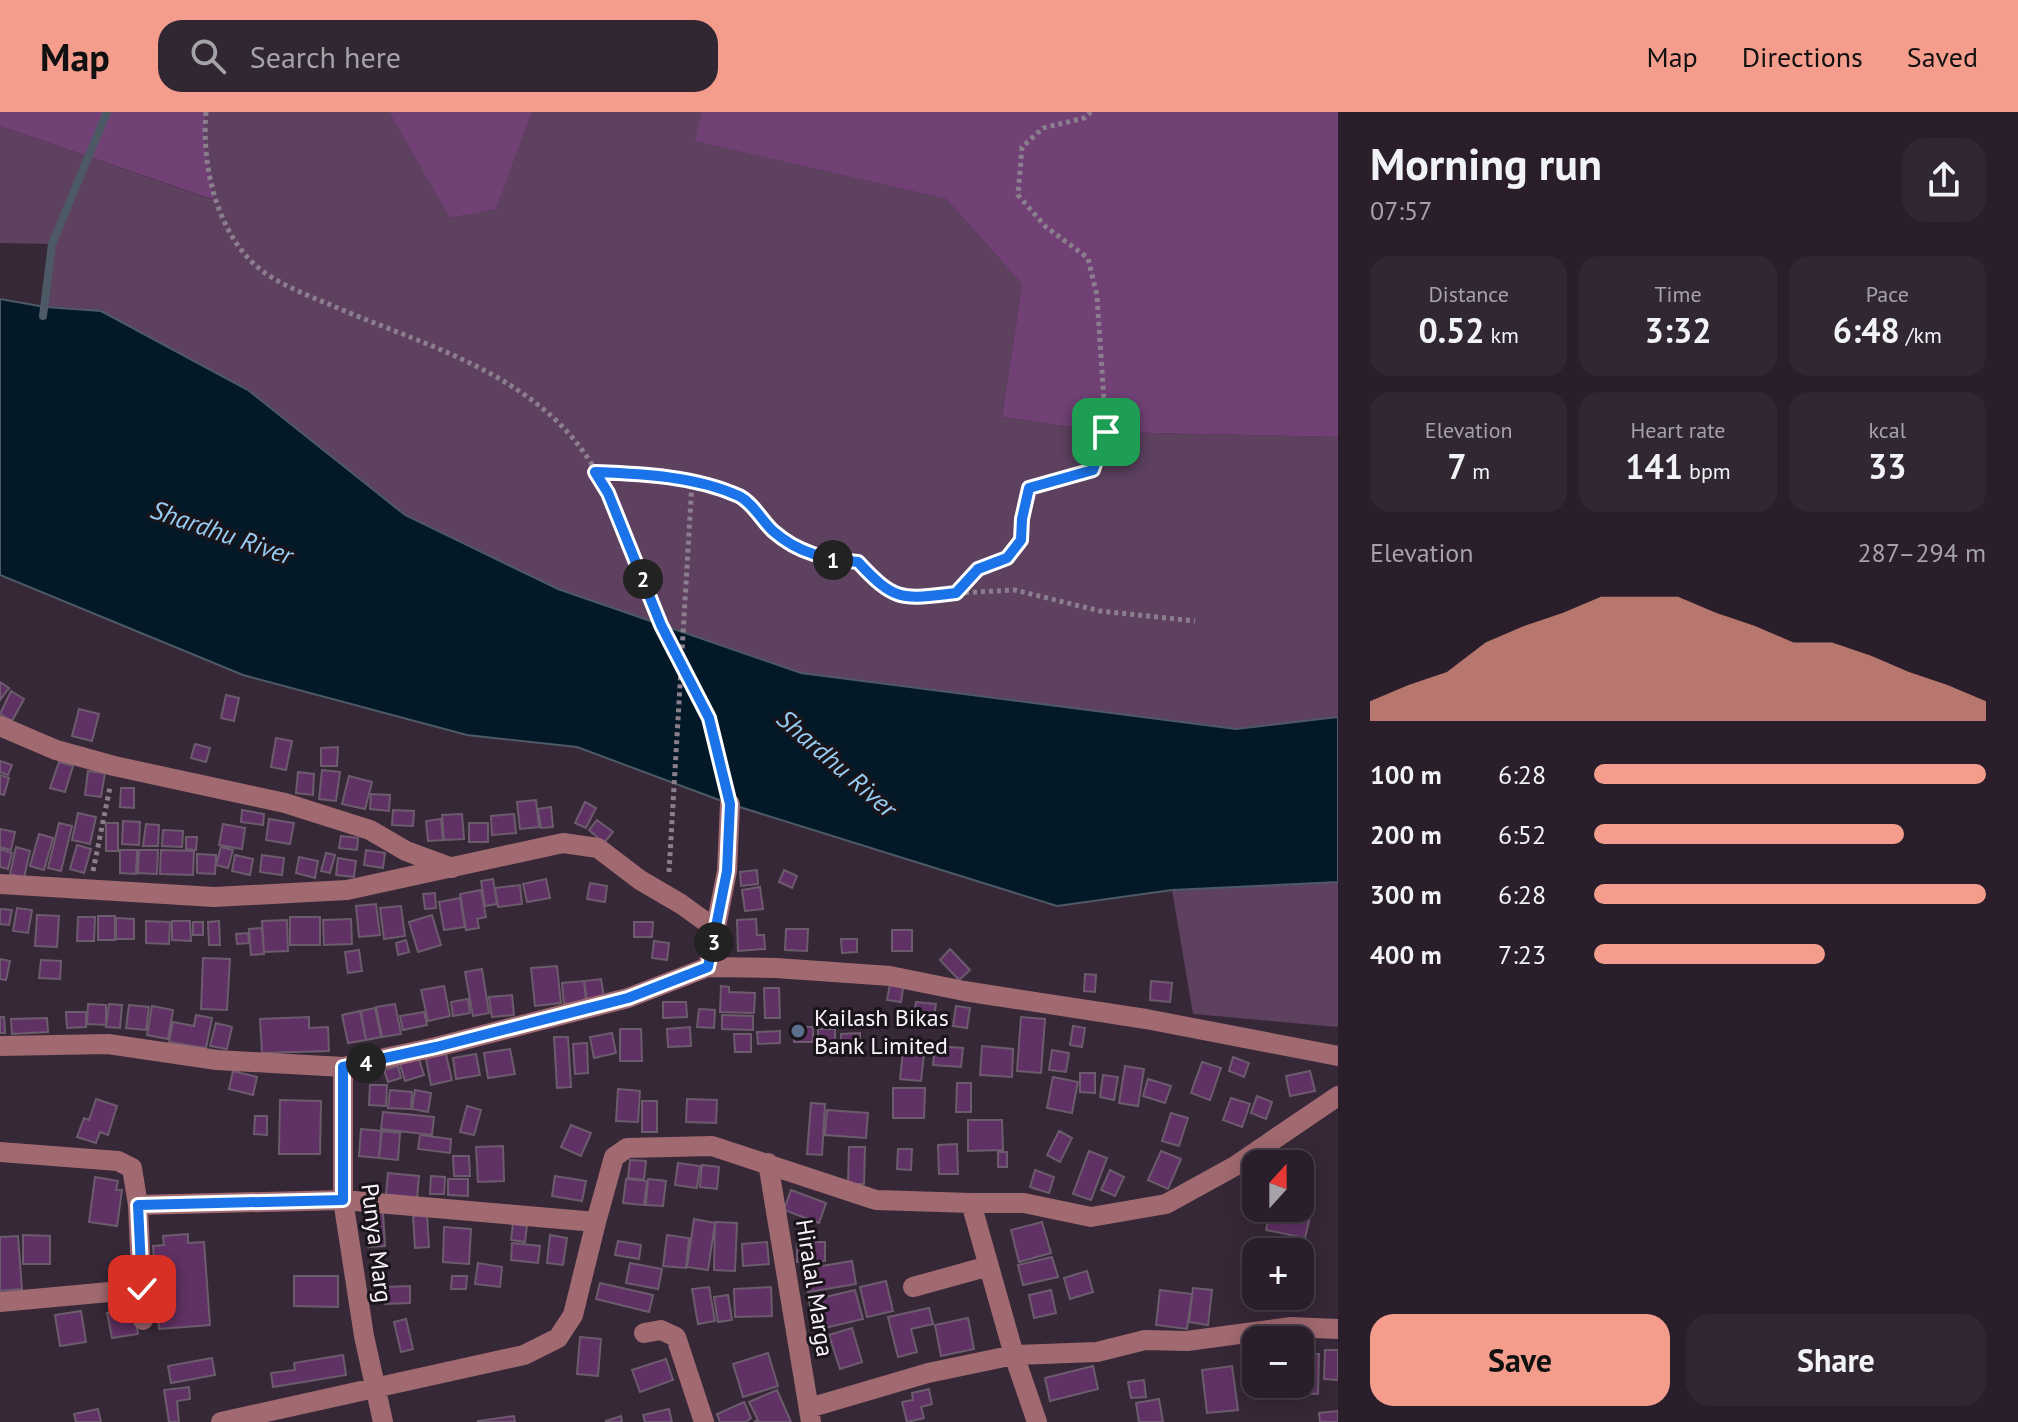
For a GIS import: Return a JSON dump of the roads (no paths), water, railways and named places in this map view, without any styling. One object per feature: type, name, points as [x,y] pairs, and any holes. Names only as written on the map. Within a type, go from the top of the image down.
[{"type":"street","points":[[0,726],[56,750],[114,766],[285,803],[370,830],[406,851],[453,868]]},
{"type":"street","points":[[708,967],[727,871],[730,804]]},
{"type":"street","points":[[0,884],[214,897],[347,890],[563,843],[598,848],[640,880],[717,930]]},
{"type":"street","points":[[0,1046],[108,1044],[217,1060],[343,1067],[436,1047],[628,998],[708,967],[890,976],[964,991],[1146,1019],[1338,1056]]},
{"type":"street","name":"Punya Marg","points":[[343,1067],[343,1200],[364,1336],[383,1422]]},
{"type":"street","points":[[221,1422],[524,1355],[558,1338],[573,1315],[614,1157],[627,1148],[712,1146],[876,1200],[1024,1203],[1091,1217],[1166,1204],[1235,1166],[1338,1096]]},
{"type":"street","points":[[0,1152],[118,1161],[132,1168],[138,1205],[143,1320]]},
{"type":"street","name":"Hiralal Marga","points":[[768,1163],[810,1415]]},
{"type":"street","points":[[138,1205],[343,1200],[596,1222]]},
{"type":"street","points":[[971,1203],[1014,1355],[1037,1422]]},
{"type":"street","points":[[913,1287],[989,1266]]},
{"type":"street","points":[[0,1302],[142,1289]]},
{"type":"street","points":[[810,1415],[928,1373],[1014,1355],[1097,1352],[1145,1340],[1187,1341],[1291,1327],[1338,1329]]},
{"type":"street","points":[[644,1333],[661,1330],[676,1337],[704,1422]]},
{"type":"water","name":"Shardhu River","points":[[0,299],[45,307],[101,311],[248,390],[405,515],[558,589],[801,673],[1236,729],[1338,717],[1338,882],[1172,890],[1057,906],[730,804],[577,747],[467,735],[243,675],[0,575]]},
{"type":"waterway","points":[[43,316],[52,244],[107,112]]},
{"type":"place","name":"Kailash Bikas Bank Limited","points":[[798,1031]]}]
